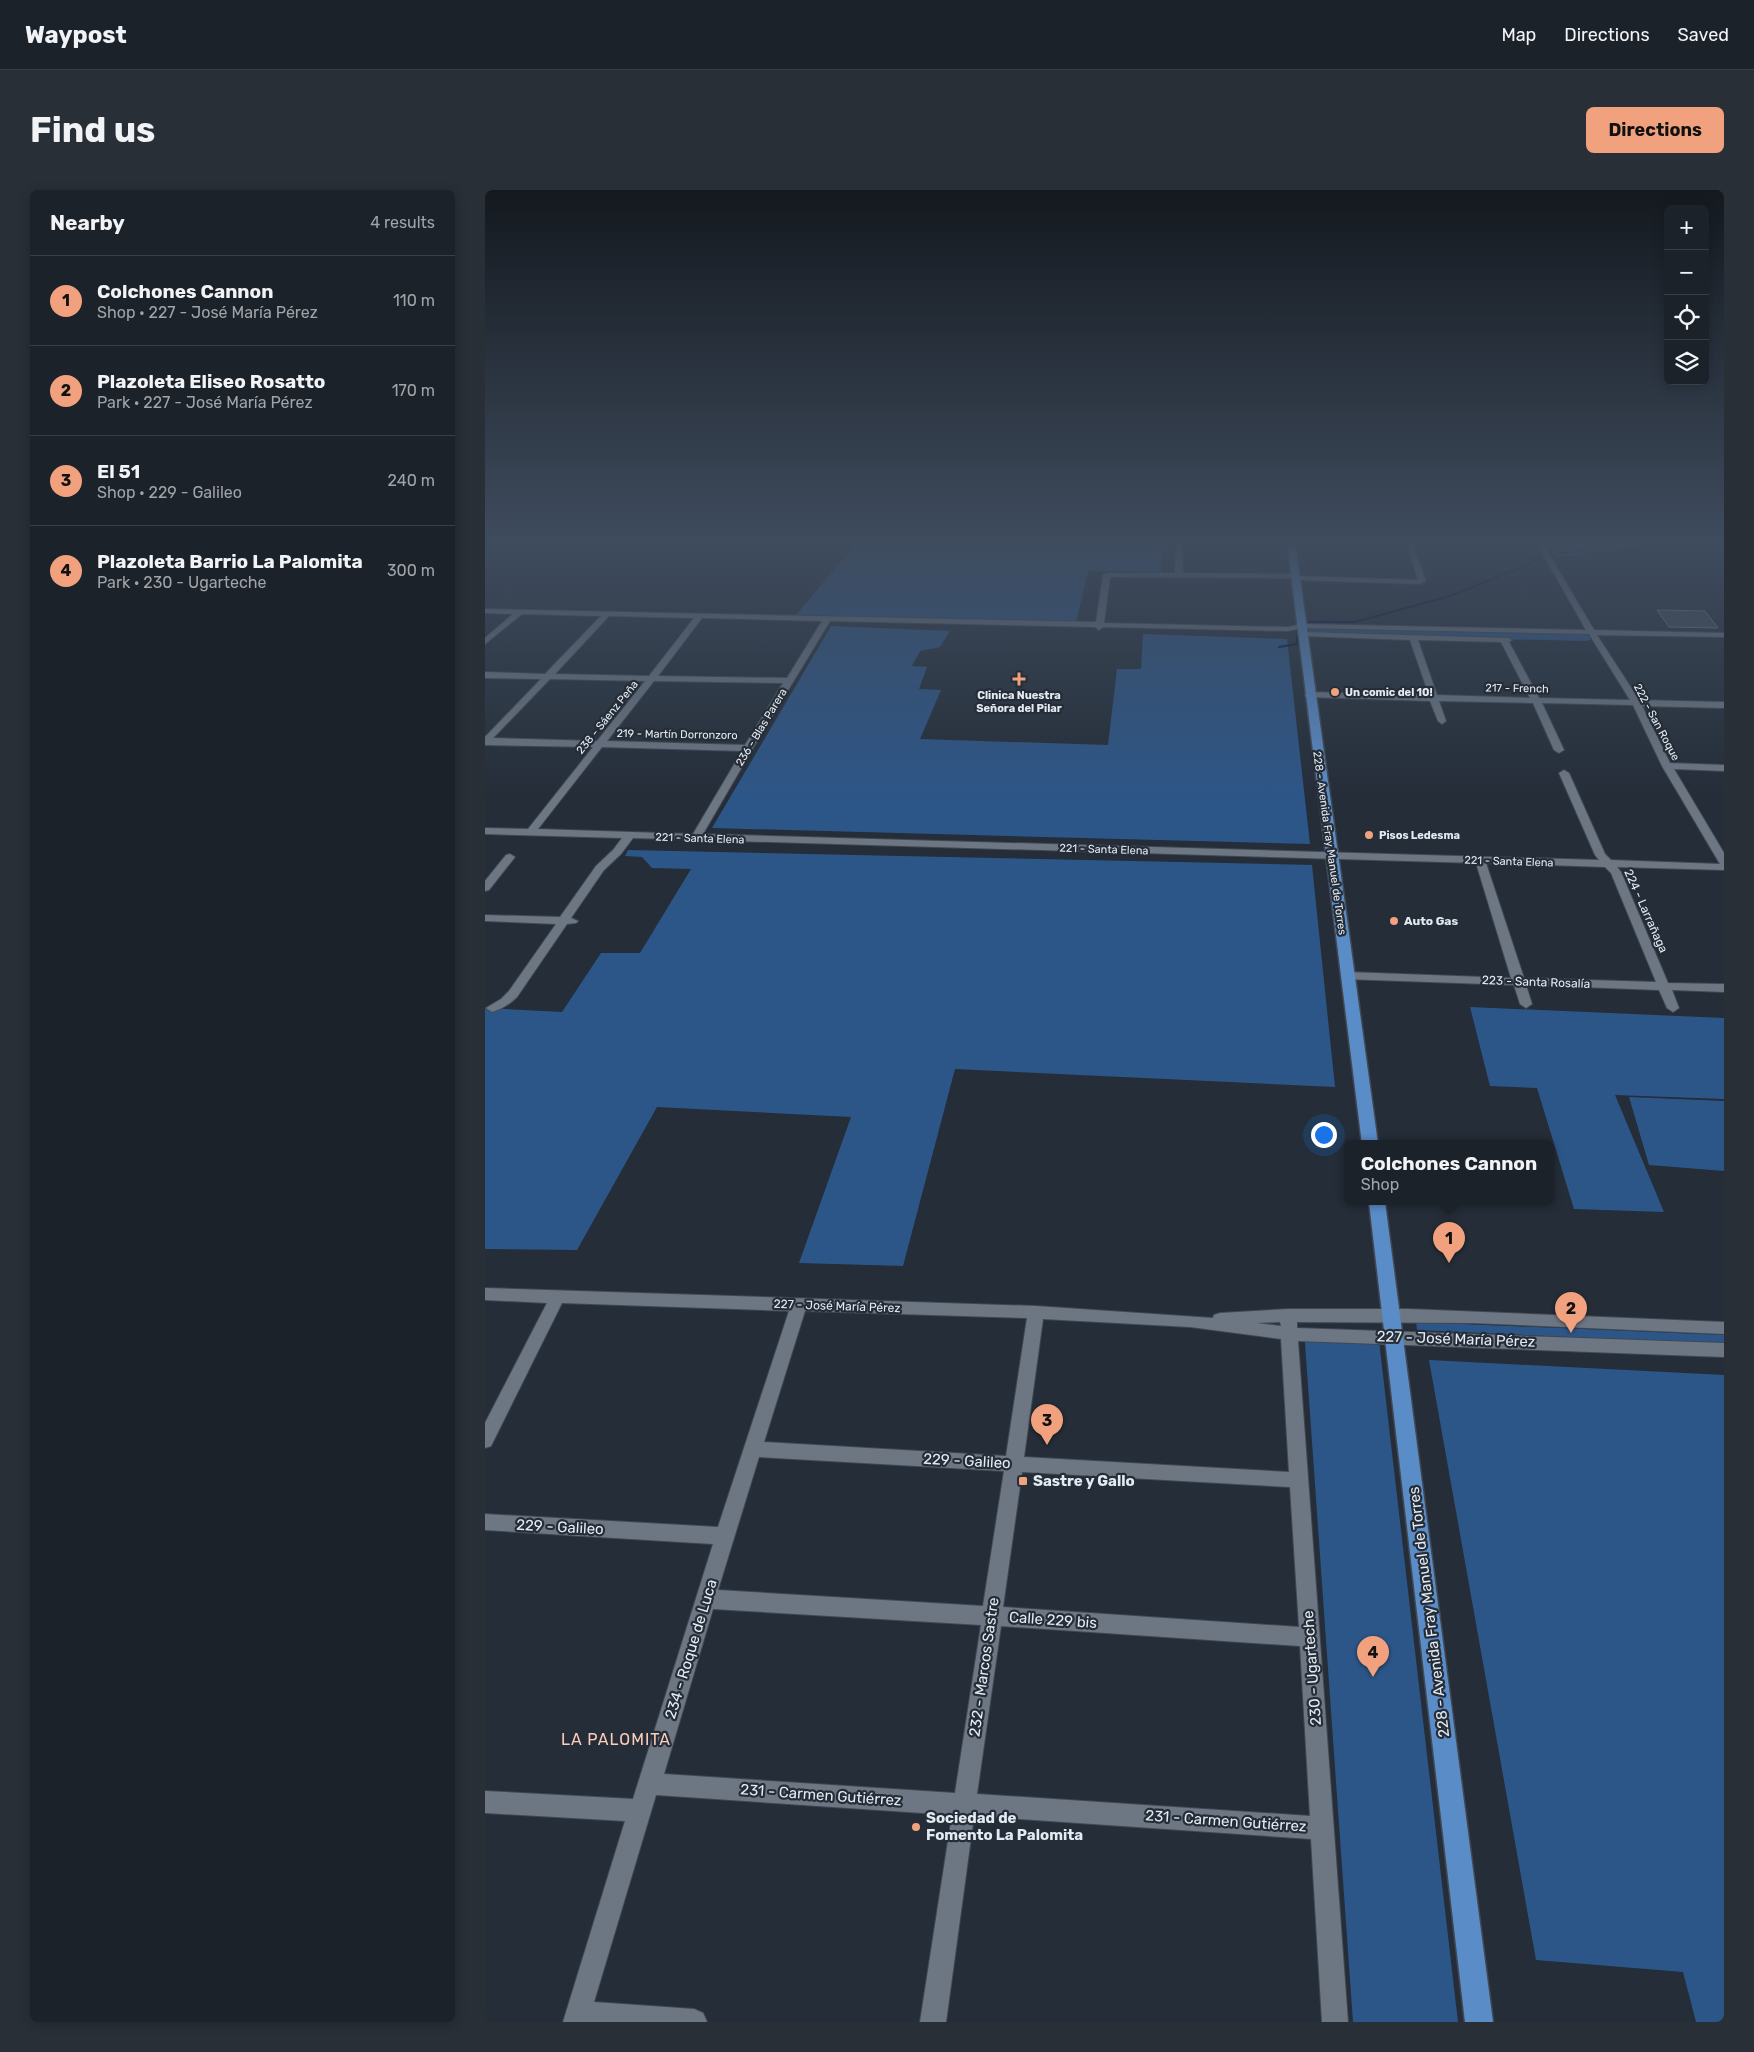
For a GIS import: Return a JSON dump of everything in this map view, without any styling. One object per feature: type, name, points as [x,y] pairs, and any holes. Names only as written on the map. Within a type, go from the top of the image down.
[{"type":"main road","name":"228 - Avenida Fray Manuel de Torres","points":[[1302,630],[1309,695],[1369,1140]]},
{"type":"main road","name":"228 - Avenida Fray Manuel de Torres","points":[[1377,1205],[1479,2022]]},
{"type":"street","points":[[485,642],[502,627]]},
{"type":"street","points":[[485,741],[594,627]]},
{"type":"street","name":"238 - Sáenz Peña","points":[[531,832],[598,744],[692,627]]},
{"type":"street","name":"236 - Blas Parera","points":[[696,838],[821,627]]},
{"type":"street","points":[[1146,627],[1289,632],[1302,630],[1724,635]]},
{"type":"street","name":"222 - San Roque","points":[[1588,627],[1601,642],[1636,703],[1667,766],[1724,862]]},
{"type":"street","points":[[1302,630],[1413,638],[1509,640],[1559,750]]},
{"type":"street","points":[[1413,638],[1442,721]]},
{"type":"street","points":[[1585,642],[1601,642]]},
{"type":"street","points":[[1680,643],[1724,644]]},
{"type":"street","points":[[485,675],[788,681]]},
{"type":"street","name":"217 - French","points":[[1309,695],[1724,705]]},
{"type":"street","name":"219 - Martín Dorronzoro","points":[[485,741],[748,748]]},
{"type":"street","points":[[1667,766],[1724,768]]},
{"type":"street","name":"224 - Larrañaga","points":[[1564,773],[1600,855],[1616,872],[1673,1008]]},
{"type":"street","name":"221 - Santa Elena","points":[[485,831],[1724,867]]},
{"type":"street","points":[[489,1008],[501,1007],[515,1002],[569,921],[614,862],[617,852],[629,836]]},
{"type":"street","points":[[485,888],[510,857]]},
{"type":"street","points":[[1480,860],[1526,1004]]},
{"type":"street","points":[[485,918],[569,921]]},
{"type":"street","name":"223 - Santa Rosalía","points":[[1348,976],[1724,988]]},
{"type":"street","name":"227 - José María Pérez","points":[[485,1294],[1036,1312],[1190,1321],[1289,1324],[1395,1337],[1724,1350]]},
{"type":"street","points":[[485,1441],[558,1296]]},
{"type":"street","name":"234 - Roque de Luca","points":[[577,2017],[639,1810],[650,1784],[725,1536],[799,1305]]},
{"type":"street","name":"232 - Marcos Sastre","points":[[933,2022],[1036,1312]]},
{"type":"street","name":"227 - José María Pérez","points":[[1289,1324],[1392,1314],[1431,1314],[1724,1328]]},
{"type":"street","name":"230 - Ugarteche","points":[[1289,1324],[1335,2022]]},
{"type":"street","name":"229 - Galileo","points":[[754,1450],[1299,1480]]},
{"type":"street","name":"229 - Galileo","points":[[485,1522],[725,1536]]},
{"type":"street","name":"Calle 229 bis","points":[[707,1599],[1310,1637]]},
{"type":"street","name":"231 - Carmen Gutiérrez","points":[[650,1784],[1322,1828]]},
{"type":"street","points":[[485,1802],[639,1810]]},
{"type":"street","points":[[577,2017],[695,2022]]},
{"type":"shaded area","points":[[830,627],[950,631],[940,647],[920,651],[912,666],[927,667],[919,689],[941,690],[920,739],[1108,745],[1117,669],[1141,669],[1143,634],[1287,639],[1310,844],[712,828]]},
{"type":"shaded area","points":[[1309,629],[1583,634],[1591,639],[1586,641],[1319,635],[1308,632]]},
{"type":"shaded area","points":[[628,850],[1312,865],[1335,1087],[955,1069],[903,1266],[799,1263],[851,1117],[657,1107],[577,1250],[485,1249],[485,1008],[562,1012],[601,953],[640,953],[691,869],[652,868],[642,857],[625,856]]},
{"type":"shaded area","points":[[1470,1007],[1724,1018],[1724,1099],[1615,1095],[1664,1212],[1574,1209],[1537,1088],[1490,1086]]},
{"type":"shaded area","points":[[1629,1097],[1724,1101],[1724,1171],[1649,1165]]},
{"type":"shaded area","points":[[1416,1322],[1724,1335],[1724,1344],[1417,1330]]},
{"type":"shaded area","points":[[1304,1329],[1378,1332],[1458,2022],[1353,2022]]},
{"type":"shaded area","points":[[1429,1360],[1724,1375],[1724,2022],[1696,2022],[1683,1972],[1536,1960]]},
{"type":"waterway","points":[[1279,647],[1297,644],[1297,635]]},
{"type":"place","name":"Clinica Nuestra Señora del Pilar","points":[[1019,679]]},
{"type":"place","name":"Un comic del 10!","points":[[1335,692]]},
{"type":"place","name":"Pisos Ledesma","points":[[1369,835]]},
{"type":"place","name":"Auto Gas","points":[[1394,921]]},
{"type":"place","name":"Colchones Cannon","points":[[1449,1263]]},
{"type":"place","name":"Plazoleta Eliseo Rosatto","points":[[1571,1333]]},
{"type":"place","name":"El 51","points":[[1047,1445]]},
{"type":"place","name":"Sastre y Gallo","points":[[1023,1481]]},
{"type":"place","name":"Plazoleta Barrio La Palomita","points":[[1373,1677]]},
{"type":"place","name":"Sociedad de Fomento La Palomita","points":[[916,1827]]},
{"type":"district","name":"LA PALOMITA","points":[[616,1739]]}]
